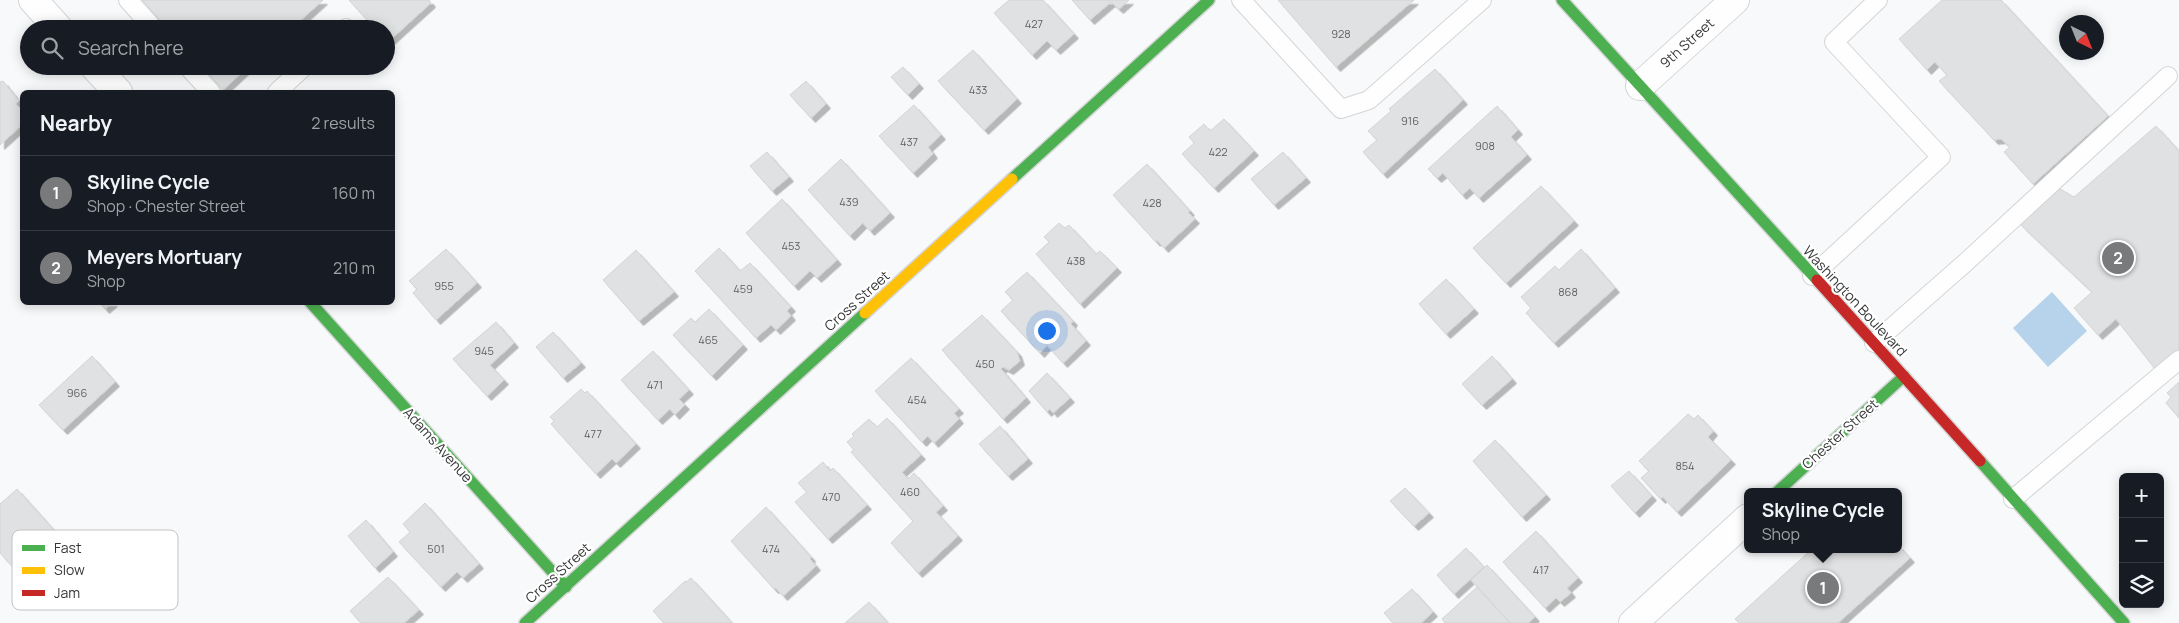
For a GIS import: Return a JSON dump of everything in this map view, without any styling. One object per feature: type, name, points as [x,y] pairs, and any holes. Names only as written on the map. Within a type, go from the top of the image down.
[{"type":"street","points":[[33,0],[51,20]]},
{"type":"street","name":"Cross Street","points":[[525,623],[1208,0]]},
{"type":"street","name":"Washington Boulevard","points":[[1562,0],[1904,376],[2124,623]]},
{"type":"street","name":"9th Street","points":[[1640,86],[1735,0]]},
{"type":"street","points":[[102,75],[116,90]]},
{"type":"street","name":"Adams Avenue","points":[[313,305],[566,587]]},
{"type":"street","name":"Chester Street","points":[[1781,488],[1904,376]]},
{"type":"street","points":[[1633,623],[1744,522]]},
{"type":"lane","points":[[128,0],[146,20]]},
{"type":"lane","points":[[1241,0],[1340,109],[1369,100],[1482,0]]},
{"type":"lane","points":[[1812,276],[1941,157],[1834,42],[1878,0]]},
{"type":"lane","points":[[195,75],[209,90]]},
{"type":"lane","points":[[279,90],[295,75]]},
{"type":"lane","points":[[1874,343],[1965,263],[2168,76]]},
{"type":"lane","points":[[2013,499],[2179,360]]},
{"type":"water","points":[[2052,292],[2087,331],[2048,367],[2013,328]]},
{"type":"building","points":[[142,0],[323,0],[301,20],[160,20]]},
{"type":"building","points":[[349,0],[429,0],[431,3],[395,36],[395,20],[367,20]]},
{"type":"building","points":[[1009,0],[1043,0],[1074,34],[1056,50],[1047,41],[1032,55],[994,13]]},
{"type":"building","points":[[1072,0],[1129,0],[1119,9],[1111,2],[1090,20]]},
{"type":"building","points":[[1278,0],[1414,0],[1336,67]]},
{"type":"building","points":[[1942,0],[2001,0],[2108,116],[2033,184],[2004,152],[2010,147],[2001,139],[1994,140],[1939,81],[1947,75],[1935,62],[1927,70],[1899,39]]},
{"type":"building","points":[[973,50],[1017,99],[984,130],[938,81]]},
{"type":"building","points":[[903,67],[919,84],[908,95],[891,77]]},
{"type":"building","points":[[1435,69],[1463,100],[1383,174],[1363,152],[1377,140],[1368,131],[1391,111],[1389,109]]},
{"type":"building","points":[[210,75],[239,75],[223,90]]},
{"type":"building","points":[[3,81],[19,101],[16,104],[20,108],[20,127],[0,145],[0,82]]},
{"type":"building","points":[[806,81],[826,104],[811,118],[790,95]]},
{"type":"building","points":[[914,105],[941,135],[928,147],[933,154],[913,173],[879,136]]},
{"type":"building","points":[[1497,106],[1518,130],[1511,137],[1527,155],[1479,198],[1470,188],[1462,195],[1443,173],[1437,178],[1428,169]]},
{"type":"building","points":[[1224,119],[1254,151],[1214,188],[1182,154],[1194,143],[1189,137],[1204,124],[1210,131]]},
{"type":"building","points":[[2156,126],[2179,151],[2179,351],[2155,369],[2116,319],[2098,335],[2074,308],[2092,292],[2021,225],[2057,187],[2074,197]]},
{"type":"building","points":[[767,152],[789,177],[772,191],[750,166]]},
{"type":"building","points":[[1283,152],[1306,178],[1274,205],[1251,179]]},
{"type":"building","points":[[841,159],[890,213],[870,231],[863,223],[850,236],[808,190]]},
{"type":"building","points":[[1147,164],[1195,219],[1164,248],[1157,240],[1156,242],[1113,195]]},
{"type":"building","points":[[1541,186],[1574,221],[1506,283],[1473,248]]},
{"type":"building","points":[[782,199],[837,260],[817,278],[810,271],[794,286],[746,233]]},
{"type":"building","points":[[1059,223],[1065,228],[1069,225],[1096,254],[1100,251],[1117,268],[1080,304],[1036,254],[1049,242],[1044,237]]},
{"type":"building","points":[[719,248],[740,271],[750,263],[791,307],[787,311],[791,316],[776,330],[771,325],[756,338],[695,271]]},
{"type":"building","points":[[446,249],[477,283],[436,320],[413,293],[417,289],[409,281]]},
{"type":"building","points":[[1581,249],[1615,288],[1554,343],[1526,313],[1531,308],[1521,297],[1555,266],[1559,270]]},
{"type":"building","points":[[636,250],[674,292],[639,321],[603,280]]},
{"type":"building","points":[[1027,272],[1073,321],[1071,324],[1086,341],[1063,363],[1047,345],[1040,353],[1001,311],[1013,300],[1005,292]]},
{"type":"building","points":[[1446,279],[1474,309],[1446,334],[1419,304]]},
{"type":"building","points":[[102,305],[110,305],[105,309]]},
{"type":"building","points":[[709,309],[743,345],[712,376],[673,335],[691,318],[695,322]]},
{"type":"building","points":[[982,315],[1017,352],[1020,361],[1009,370],[1003,367],[1001,369],[1026,398],[1003,419],[942,350]]},
{"type":"building","points":[[496,322],[514,343],[490,365],[504,380],[487,396],[453,359]]},
{"type":"building","points":[[553,332],[581,363],[563,378],[536,347]]},
{"type":"building","points":[[653,351],[689,390],[679,399],[685,405],[675,415],[670,409],[658,420],[621,380]]},
{"type":"building","points":[[92,356],[115,382],[63,430],[39,405]]},
{"type":"building","points":[[1492,356],[1512,379],[1482,405],[1462,384]]},
{"type":"building","points":[[911,358],[959,409],[954,413],[959,419],[934,443],[928,436],[922,442],[875,391]]},
{"type":"building","points":[[1047,373],[1070,398],[1053,413],[1050,409],[1047,412],[1029,391]]},
{"type":"building","points":[[2179,382],[2179,418],[2166,403],[2171,397],[2167,393]]},
{"type":"building","points":[[581,389],[585,393],[587,391],[636,444],[616,463],[612,459],[596,474],[551,424],[554,421],[550,417]]},
{"type":"building","points":[[1688,414],[1694,419],[1698,415],[1713,431],[1708,437],[1731,460],[1677,512],[1663,497],[1661,499],[1641,478],[1649,471],[1639,461]]},
{"type":"building","points":[[887,418],[921,455],[902,472],[908,479],[914,473],[943,506],[936,512],[958,536],[918,573],[891,543],[913,521],[851,452],[854,450],[847,442],[854,436],[852,434],[869,419],[877,427]]},
{"type":"building","points":[[1000,426],[1028,459],[1008,476],[979,444]]},
{"type":"building","points":[[1495,440],[1546,495],[1522,517],[1473,461]]},
{"type":"building","points":[[823,462],[830,471],[833,468],[867,505],[828,539],[795,502],[807,492],[798,483]]},
{"type":"building","points":[[1629,471],[1652,496],[1635,513],[1611,486]]},
{"type":"building","points":[[1405,488],[1429,513],[1414,526],[1390,501]]},
{"type":"building","points":[[17,489],[54,530],[12,530],[12,566],[0,553],[0,504]]},
{"type":"building","points":[[425,503],[479,564],[463,578],[457,572],[441,587],[399,542],[410,532],[403,524]]},
{"type":"building","points":[[766,507],[811,557],[810,559],[816,566],[783,596],[776,588],[774,589],[731,541]]},
{"type":"building","points":[[366,520],[393,552],[375,568],[348,536]]},
{"type":"building","points":[[1536,531],[1578,578],[1567,588],[1571,593],[1560,602],[1556,598],[1545,608],[1503,562]]},
{"type":"building","points":[[1466,548],[1484,567],[1454,594],[1437,575]]},
{"type":"building","points":[[1902,549],[1910,558],[1838,623],[1739,623],[1735,619],[1808,553],[1902,553]]},
{"type":"building","points":[[1487,565],[1535,617],[1528,623],[1510,623],[1471,580]]},
{"type":"building","points":[[388,577],[419,610],[404,623],[361,623],[350,611]]},
{"type":"building","points":[[691,578],[732,623],[664,623],[653,611],[685,581]]},
{"type":"building","points":[[1477,587],[1510,623],[1445,623],[1442,619]]},
{"type":"building","points":[[1412,589],[1433,612],[1421,623],[1393,623],[1384,613]]},
{"type":"building","points":[[869,602],[888,623],[845,623]]},
{"type":"traffic: fast","points":[[1012,179],[1209,0]]},
{"type":"traffic: fast","points":[[1562,0],[1817,280]]},
{"type":"traffic: fast","points":[[313,305],[566,587]]},
{"type":"traffic: fast","points":[[525,623],[865,313]]},
{"type":"traffic: fast","points":[[1781,488],[1904,376]]},
{"type":"traffic: fast","points":[[1980,461],[2124,623]]},
{"type":"traffic: slow","points":[[865,313],[1012,179]]},
{"type":"traffic: jam","points":[[1817,280],[1980,461]]},
{"type":"place","name":"Meyers Mortuary","points":[[2118,258]]},
{"type":"place","name":"Skyline Cycle","points":[[1823,588]]}]
